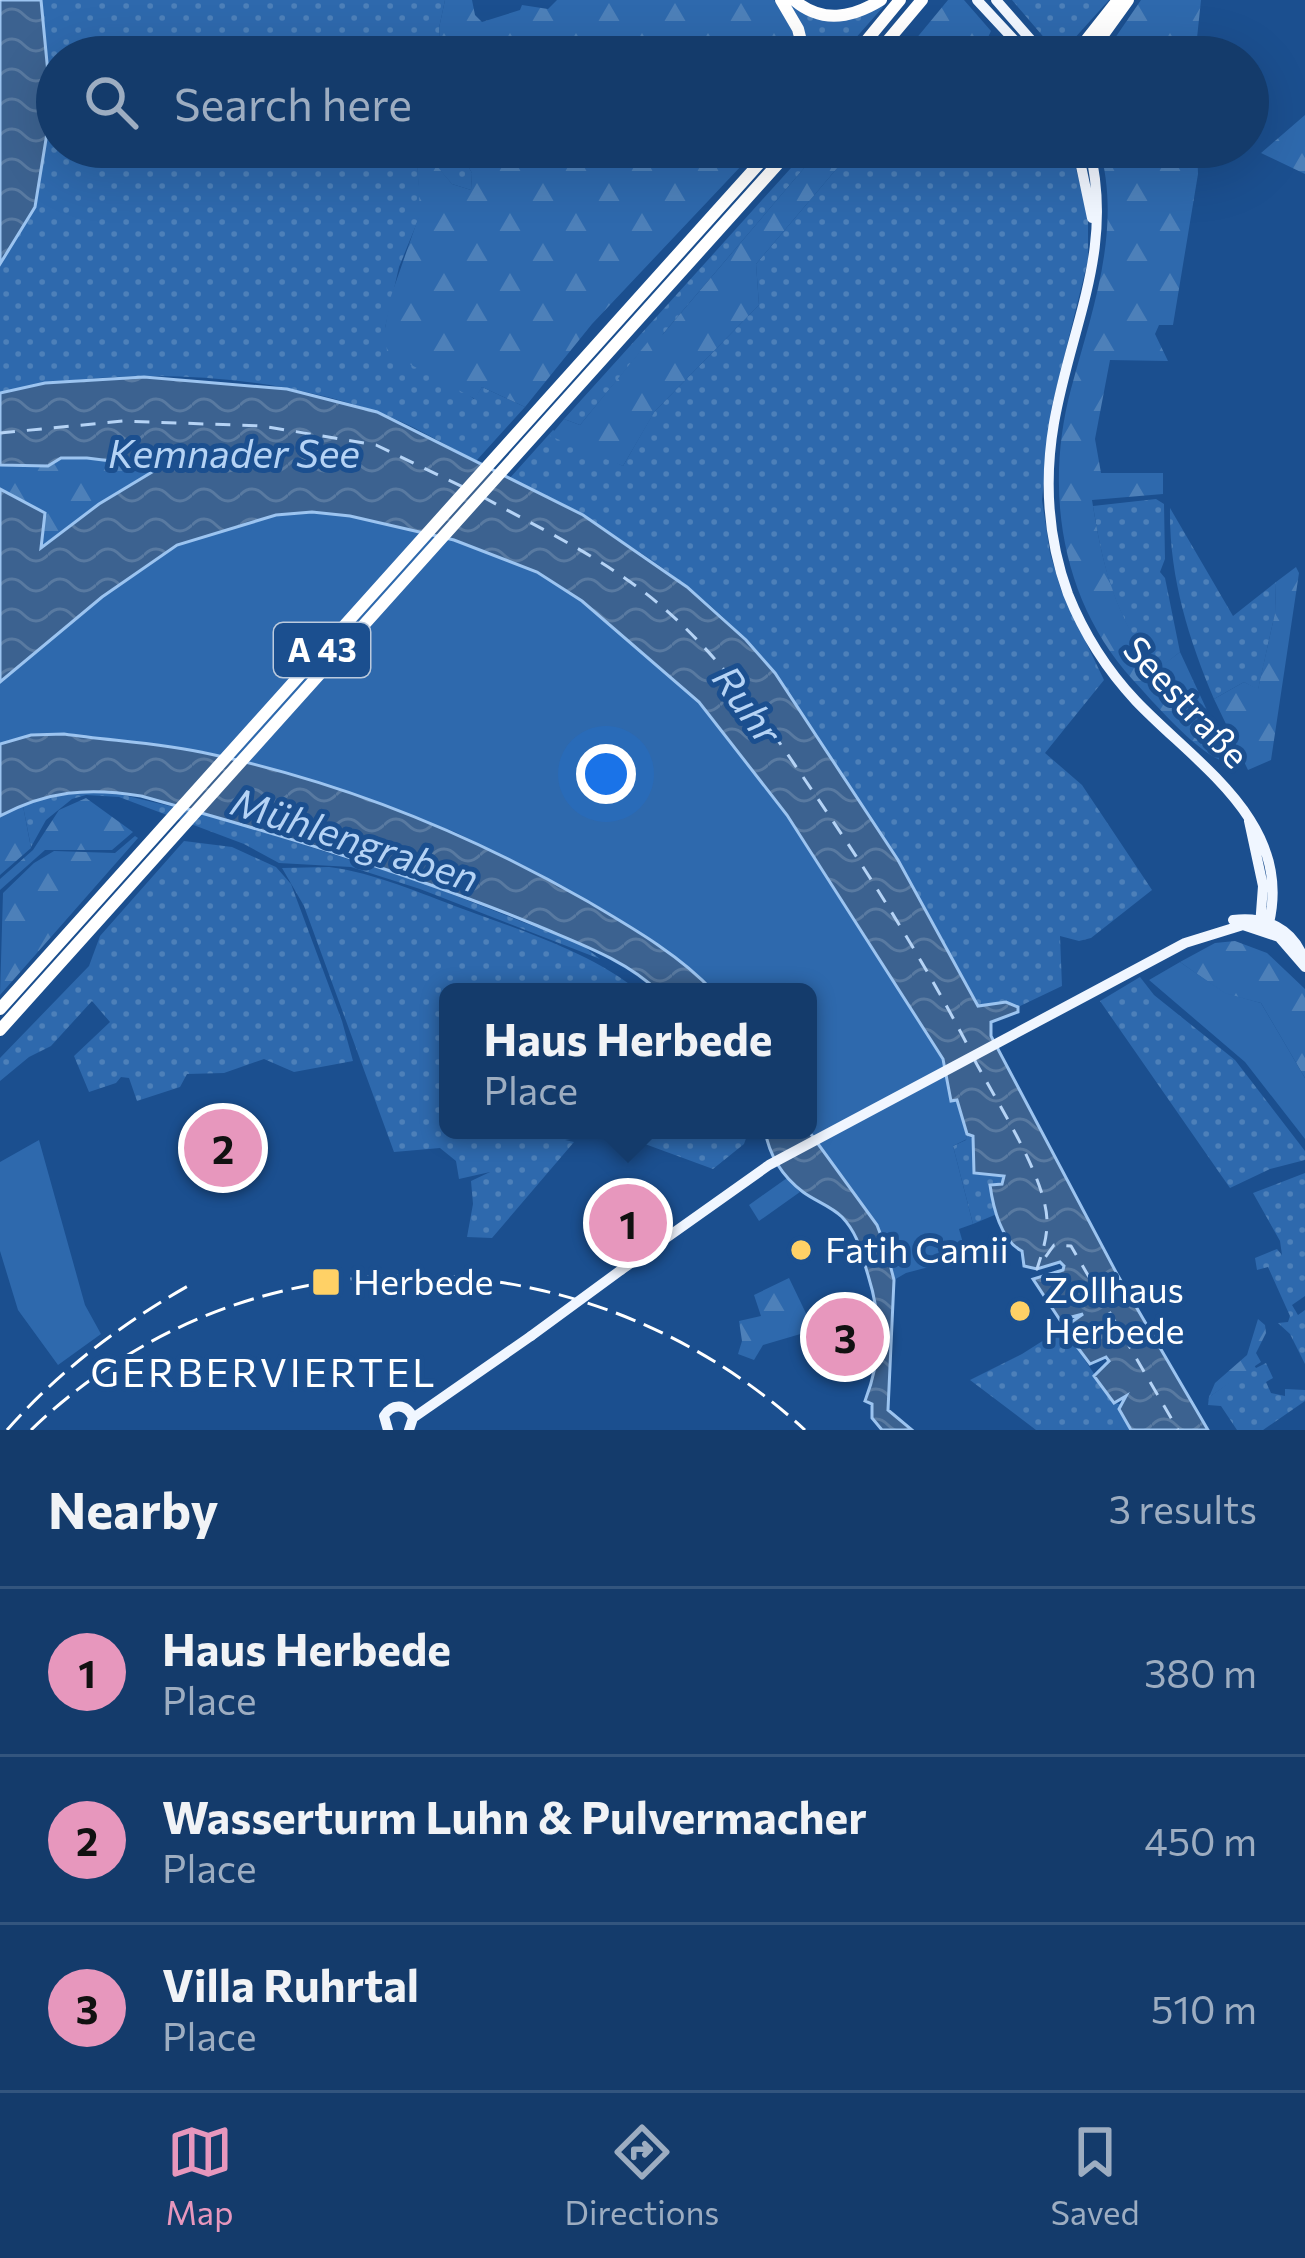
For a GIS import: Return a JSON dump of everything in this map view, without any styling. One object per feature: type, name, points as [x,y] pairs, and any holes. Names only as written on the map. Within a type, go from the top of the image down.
[{"type":"highway","points":[[781,0],[800,36]]},
{"type":"highway","points":[[794,0],[811,11],[835,17],[855,14],[881,0]]},
{"type":"highway","points":[[871,36],[900,0]]},
{"type":"highway","points":[[894,36],[926,0]]},
{"type":"highway","points":[[1089,36],[1118,0]]},
{"type":"highway","points":[[1102,36],[1128,0]]},
{"type":"highway","points":[[733,193],[747,168]]},
{"type":"highway","name":"A 43","points":[[536,423],[755,168]]},
{"type":"highway","name":"A 43","points":[[0,1009],[122,882],[773,168]]},
{"type":"highway","name":"A 43","points":[[0,1030],[122,882]]},
{"type":"main road","points":[[977,0],[1010,36]]},
{"type":"main road","points":[[996,0],[1028,36]]},
{"type":"main road","name":"Seestraße","points":[[1083,168],[1090,196],[1092,276]]},
{"type":"main road","name":"Seestraße","points":[[1092,168],[1098,210],[1092,276],[1060,393],[1050,450],[1048,507],[1059,564],[1074,609],[1101,658],[1138,703],[1216,777],[1248,818],[1263,886],[1263,924]]},
{"type":"main road","points":[[385,1429],[390,1408],[410,1419],[769,1166],[1179,946],[1235,926],[1263,924],[1292,938],[1305,965]]},
{"type":"green space","points":[[41,0],[445,0],[440,36],[44,36]]},
{"type":"green space","points":[[445,0],[472,0],[482,22],[520,10],[522,5],[548,9],[557,0],[774,0],[793,36],[440,36]]},
{"type":"green space","points":[[782,0],[793,0],[822,16],[880,2],[883,7],[857,36],[797,36]]},
{"type":"green space","points":[[948,0],[964,0],[991,31],[989,36],[918,36]]},
{"type":"green space","points":[[1012,0],[1109,0],[1077,36],[1043,36]]},
{"type":"green space","points":[[1141,0],[1201,0],[1197,36],[1116,36]]},
{"type":"green space","points":[[1305,115],[1305,174],[1269,157],[1269,146]]},
{"type":"green space","points":[[41,168],[418,168],[421,213],[399,267],[385,328],[474,399],[482,387],[525,407],[476,461],[377,412],[332,398],[238,381],[93,378],[0,392],[0,264],[35,207]]},
{"type":"green space","points":[[417,168],[439,168],[452,184],[471,190],[469,168],[739,168],[592,324],[525,407],[482,387],[475,399],[387,352],[385,328],[391,296],[420,213]]},
{"type":"green space","points":[[438,168],[469,168],[471,190],[452,184]]},
{"type":"green space","points":[[791,168],[804,168],[580,425],[564,419]]},
{"type":"green space","points":[[804,168],[837,168],[756,264],[759,305],[655,411],[623,466],[550,436],[564,419],[580,425],[651,338],[663,334]]},
{"type":"green space","points":[[837,168],[1076,168],[1088,214],[1088,260],[1051,410],[1042,500],[1061,590],[1104,680],[1045,753],[1082,785],[1152,890],[1091,938],[1079,941],[1060,936],[1062,986],[1018,1007],[1006,1002],[979,1006],[885,843],[749,643],[667,571],[574,512],[509,479],[553,430],[623,466],[654,412],[759,305],[756,264]]},
{"type":"green space","points":[[1104,168],[1198,168],[1173,325],[1159,325],[1155,334],[1168,361],[1110,360],[1095,439],[1101,473],[1163,473],[1163,494],[1092,500],[1106,569],[1120,609],[1156,670],[1180,652],[1224,747],[1220,760],[1175,725],[1109,649],[1089,615],[1065,543],[1059,466],[1063,427],[1102,269]]},
{"type":"green space","points":[[61,458],[163,465],[99,504],[40,549],[45,514],[0,489],[0,465],[48,466]]},
{"type":"green space","points":[[1156,499],[1164,504],[1165,559],[1160,572],[1180,652],[1156,671],[1113,593],[1093,506]]},
{"type":"green space","points":[[1170,508],[1233,616],[1276,582],[1275,613],[1258,690],[1244,682],[1214,699],[1182,606]]},
{"type":"green space","points":[[312,512],[370,520],[487,550],[540,574],[606,617],[666,668],[769,791],[943,1059],[951,1100],[956,1100],[967,1139],[953,1146],[973,1224],[959,1229],[967,1257],[894,1280],[877,1225],[815,1139],[817,983],[703,983],[621,921],[542,875],[455,832],[332,787],[207,752],[135,742],[0,744],[0,682],[102,597],[177,545],[276,515]]},
{"type":"green space","points":[[1296,567],[1299,573],[1271,760],[1248,770],[1214,699],[1244,682],[1258,689],[1275,613],[1276,582]]},
{"type":"green space","points":[[98,789],[220,818],[423,883],[582,945],[600,959],[351,867],[279,863],[244,844],[119,797],[72,799],[46,820],[31,847],[23,806],[60,792]]},
{"type":"green space","points":[[86,798],[133,832],[112,850],[45,850],[0,890],[0,879],[33,850],[59,810]]},
{"type":"green space","points":[[23,806],[31,848],[0,875],[0,817]]},
{"type":"green space","points":[[138,838],[0,995],[3,893],[54,851],[115,853]]},
{"type":"green space","points":[[184,841],[232,847],[276,867],[291,884],[353,1061],[294,1072],[264,1059],[224,1073],[187,1074],[180,1087],[137,1101],[129,1078],[89,1092],[74,1056],[110,1022],[92,1001],[51,1046],[0,1081],[0,1058],[89,966],[100,936]]},
{"type":"green space","points":[[329,867],[397,884],[532,934],[627,983],[439,983],[439,1139],[574,1142],[492,1238],[467,1237],[473,1204],[471,1181],[490,1172],[459,1179],[456,1161],[440,1148],[394,1152],[304,906],[282,868]]},
{"type":"green space","points":[[1235,941],[1267,953],[1305,989],[1305,1078],[1261,1003],[1225,994],[1180,962],[1215,943]]},
{"type":"green space","points":[[1180,962],[1225,993],[1261,1003],[1305,1078],[1305,1139],[1245,1062],[1149,980]]},
{"type":"green space","points":[[1140,977],[1154,995],[1235,1060],[1305,1151],[1305,1160],[1270,1169],[1230,1188],[1100,1001]]},
{"type":"green space","points":[[967,1134],[974,1140],[974,1172],[1002,1174],[1005,1181],[991,1185],[997,1214],[973,1224],[953,1146],[966,1140]]},
{"type":"green space","points":[[626,1139],[746,1139],[713,1169]]},
{"type":"green space","points":[[39,1140],[85,1305],[101,1334],[58,1365],[18,1310],[0,1251],[0,1162]]},
{"type":"green space","points":[[1305,1173],[1305,1296],[1292,1305],[1298,1315],[1305,1310],[1305,1364],[1290,1334],[1278,1323],[1288,1322],[1290,1316],[1268,1267],[1257,1270],[1255,1258],[1277,1249],[1282,1255],[1280,1241],[1253,1193]]},
{"type":"green space","points":[[787,1178],[800,1192],[759,1221],[749,1205]]},
{"type":"green space","points":[[789,1278],[814,1330],[763,1345],[754,1360],[738,1354],[742,1341],[739,1321],[761,1316],[754,1295]]},
{"type":"green space","points":[[1258,1319],[1266,1333],[1256,1353],[1261,1362],[1209,1397],[1215,1383],[1247,1355]]},
{"type":"green space","points":[[1063,1328],[1114,1403],[1125,1405],[1133,1430],[1036,1430],[970,1380]]},
{"type":"green space","points":[[1266,1363],[1273,1378],[1266,1382],[1271,1393],[1285,1396],[1285,1389],[1305,1390],[1305,1401],[1263,1430],[1237,1430],[1221,1406],[1208,1405],[1209,1397],[1254,1365]]},
{"type":"water","points":[[0,0],[41,0],[44,36],[36,36],[36,168],[41,168],[35,207],[0,264]]},
{"type":"water","points":[[144,377],[287,389],[377,412],[583,515],[687,587],[746,640],[775,673],[898,860],[978,1006],[1006,1002],[1018,1007],[1018,1012],[991,1022],[991,1036],[1117,1274],[1208,1430],[1131,1430],[1119,1409],[1126,1396],[1114,1403],[1094,1376],[1109,1361],[1106,1357],[1090,1364],[1063,1328],[1083,1314],[1060,1320],[1033,1279],[1064,1266],[1060,1262],[1037,1269],[1024,1266],[1022,1251],[1003,1232],[990,1185],[1002,1184],[1004,1176],[974,1173],[973,1136],[967,1134],[957,1100],[951,1101],[943,1059],[787,815],[699,702],[582,601],[537,572],[454,540],[350,516],[276,515],[177,545],[102,597],[0,682],[0,489],[45,513],[41,548],[99,504],[162,466],[141,458],[119,462],[61,458],[48,466],[0,465],[0,393],[45,383]]},
{"type":"water","name":"Mühlengraben","points":[[64,734],[210,754],[356,795],[451,832],[587,901],[638,931],[705,983],[647,983],[602,954],[490,907],[341,855],[141,796],[68,793],[0,816],[0,744],[31,735]]},
{"type":"water","points":[[767,1139],[815,1139],[877,1225],[894,1280],[888,1410],[912,1430],[882,1430],[872,1418],[872,1404],[865,1401],[875,1369],[878,1323],[856,1237],[838,1213],[789,1179]]},
{"type":"ferry route","points":[[0,433],[123,421],[262,426],[376,445],[463,487]]},
{"type":"ferry route","points":[[483,497],[626,579],[708,652],[755,709],[838,829],[917,954],[970,1050]]},
{"type":"ferry route","points":[[974,1059],[1039,1185],[1047,1223],[1037,1269],[1054,1245],[1071,1246],[1178,1430]]},
{"type":"railway","points":[[31,1430],[118,1361],[213,1313],[313,1284],[417,1276],[521,1286],[622,1315],[717,1363],[805,1430]]},
{"type":"railway","points":[[7,1430],[92,1350],[188,1286]]},
{"type":"place","name":"Wasserturm Luhn & Pulvermacher","points":[[223,1148]]},
{"type":"place","name":"Haus Herbede","points":[[628,1223]]},
{"type":"place","name":"Fatih Camii","points":[[801,1250]]},
{"type":"place","name":"Herbede","points":[[326,1282]]},
{"type":"place","name":"Zollhaus Herbede","points":[[1020,1311]]},
{"type":"place","name":"Villa Ruhrtal","points":[[845,1337]]},
{"type":"district","name":"GERBERVIERTEL","points":[[264,1373]]},
{"type":"water label","name":"Kemnader See","points":[[234,454]]},
{"type":"water label","name":"Ruhr","points":[[747,705]]}]
